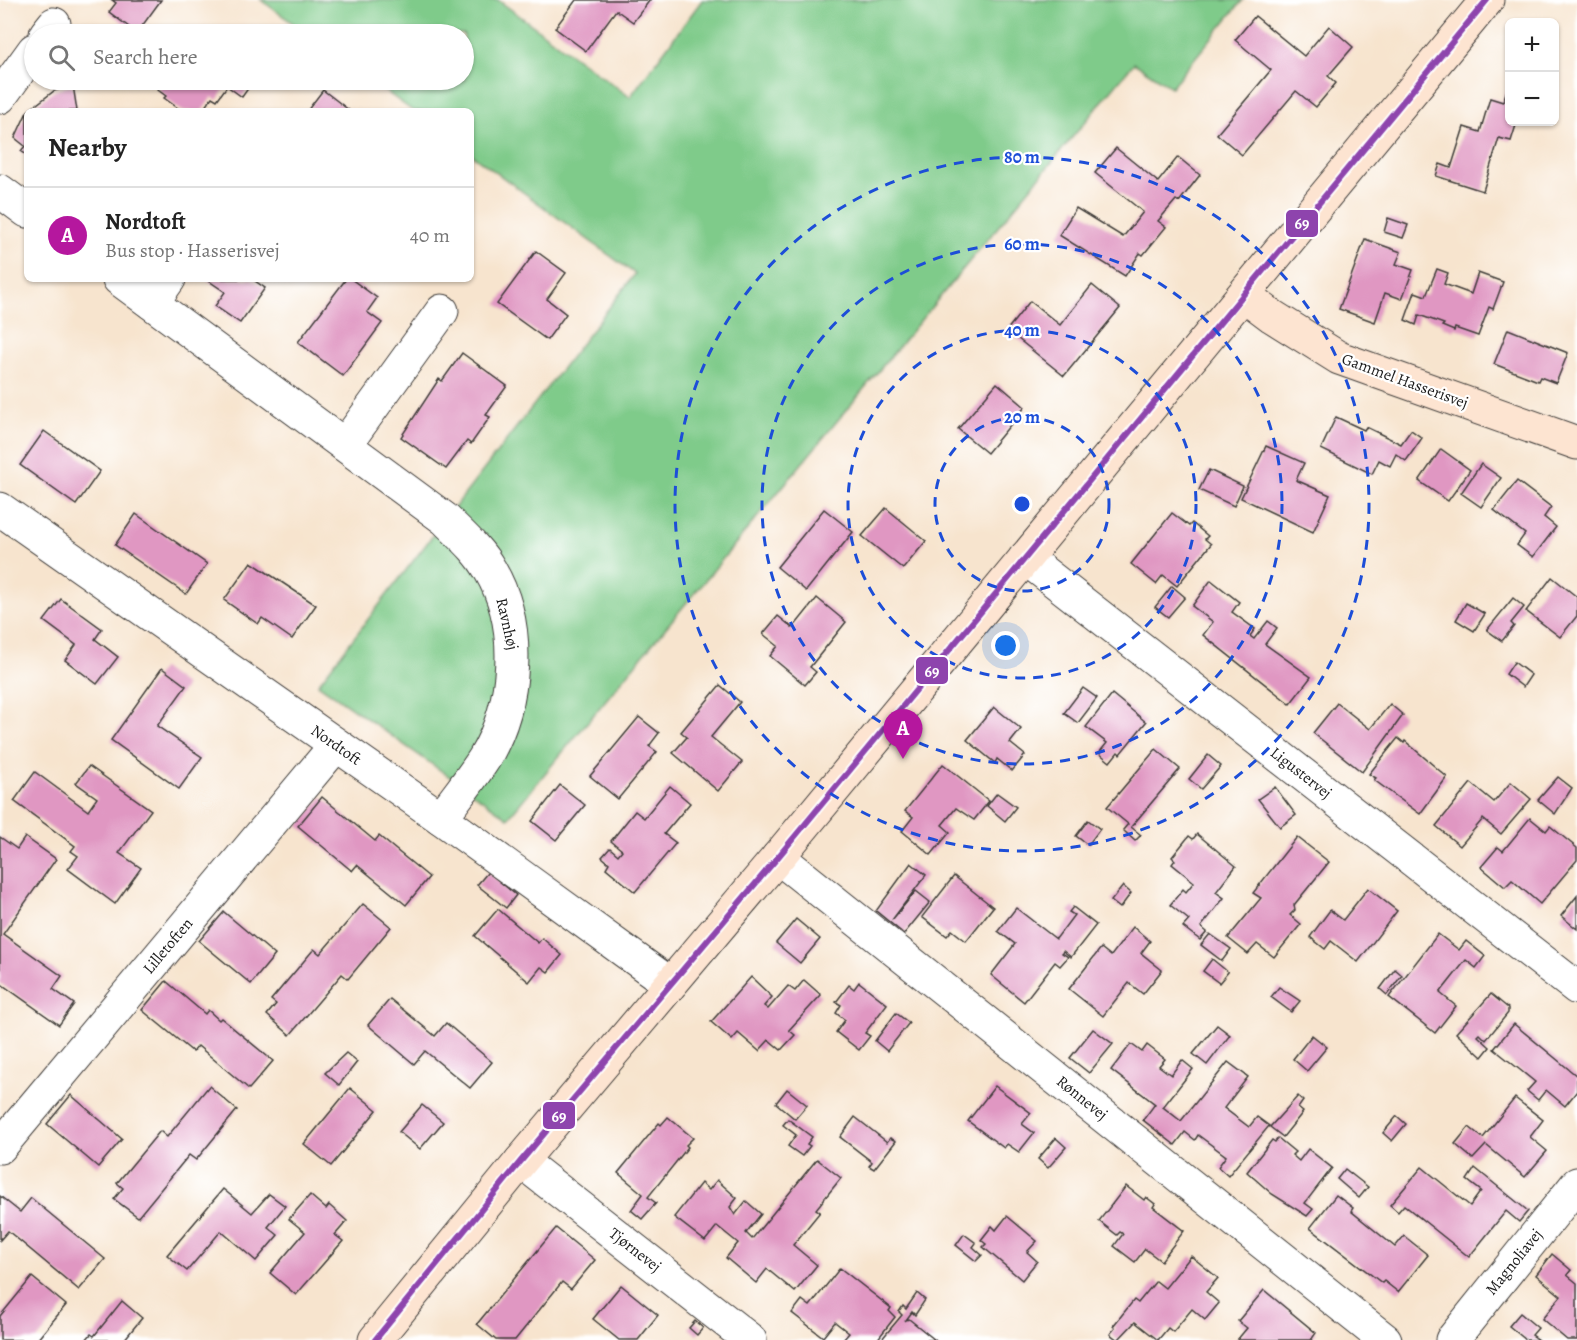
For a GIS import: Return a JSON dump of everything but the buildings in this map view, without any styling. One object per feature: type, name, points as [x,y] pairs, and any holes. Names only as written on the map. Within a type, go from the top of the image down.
[{"type":"street","points":[[375,1340],[521,1161],[778,857],[1487,0]]},
{"type":"street","points":[[0,97],[24,64]]},
{"type":"street","points":[[0,191],[24,209]]},
{"type":"street","name":"Ravnhøj","points":[[130,282],[161,291],[345,445],[445,519],[469,542],[490,570],[505,604],[514,657],[503,714],[484,758],[441,818]]},
{"type":"street","name":"Gammel Hasserisvej","points":[[1244,295],[1272,316],[1339,358],[1577,443]]},
{"type":"street","points":[[345,445],[442,311]]},
{"type":"street","name":"Nordtoft","points":[[0,508],[441,818],[670,984]]},
{"type":"street","name":"Ligustervej","points":[[1025,558],[1577,988]]},
{"type":"street","name":"Lilletoften","points":[[0,1147],[336,745]]},
{"type":"street","name":"Rønnevej","points":[[778,857],[1385,1340]]},
{"type":"street","name":"Tjørnevej","points":[[521,1161],[750,1340]]},
{"type":"street","name":"Magnoliavej","points":[[1452,1340],[1577,1184]]},
{"type":"green space","points":[[261,0],[498,0],[630,97],[702,0],[1243,0],[1171,87],[1134,63],[508,818],[318,684],[635,274],[474,156],[474,108],[409,108],[384,90],[474,90],[474,24],[294,24]]},
{"type":"transit line","name":"69","points":[[375,1340],[521,1161],[778,857],[1487,0]]},
{"type":"place","name":"Nordtoft","points":[[903,759]]}]
